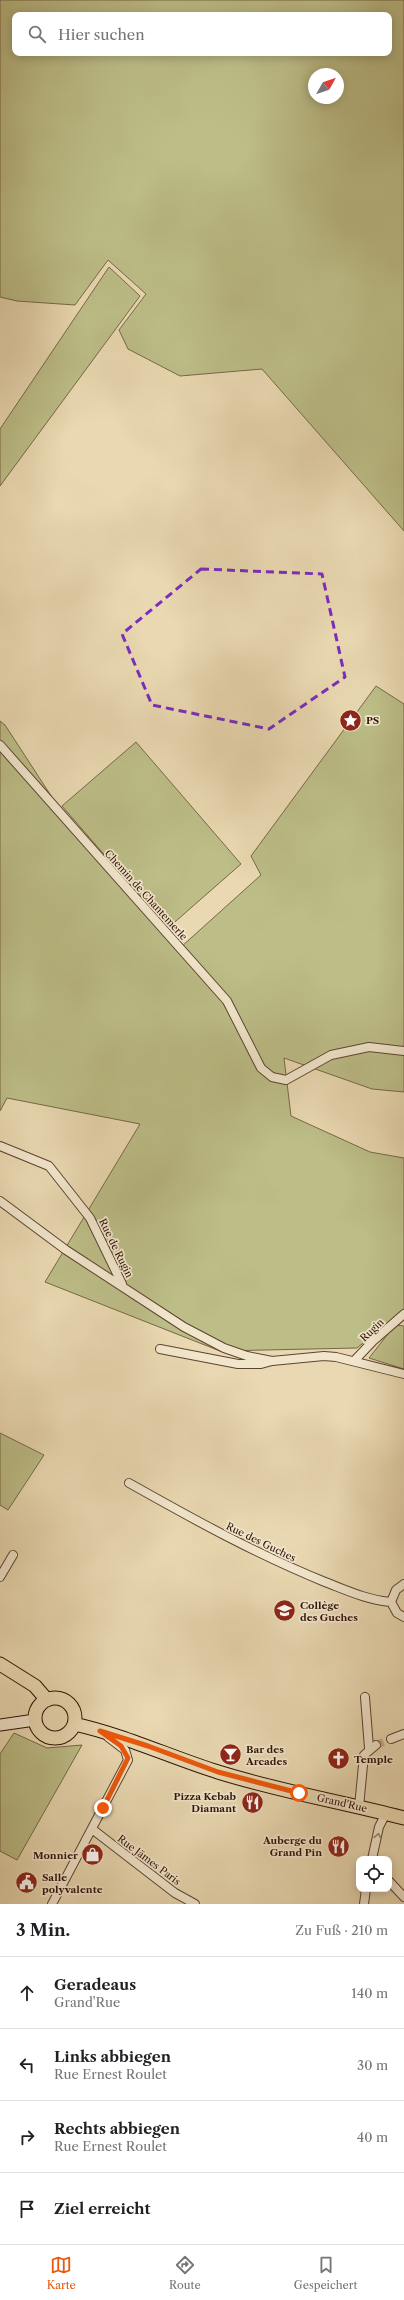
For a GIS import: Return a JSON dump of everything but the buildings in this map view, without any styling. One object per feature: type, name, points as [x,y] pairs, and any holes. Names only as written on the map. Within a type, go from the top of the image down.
[{"type":"main road","points":[[0,1664],[35,1686],[47,1700]]},
{"type":"main road","points":[[60,1699],[71,1706],[74,1711],[74,1724],[66,1735],[53,1738],[41,1732],[35,1720],[38,1708],[47,1700],[60,1699]]},
{"type":"main road","points":[[0,1725],[35,1720]]},
{"type":"main road","name":"Grand'Rue","points":[[74,1724],[148,1746],[218,1772],[404,1818]]},
{"type":"street","name":"Chemin de Chantemerle","points":[[0,745],[227,1001],[261,1068],[272,1077],[286,1080],[331,1055],[369,1047],[404,1051]]},
{"type":"street","name":"Rue de Rugin","points":[[0,1146],[49,1166],[90,1218],[122,1285],[184,1327],[224,1348],[247,1356],[272,1361]]},
{"type":"street","points":[[0,1201],[66,1250],[122,1285]]},
{"type":"street","name":"Rugin","points":[[354,1361],[373,1341],[404,1314]]},
{"type":"street","name":"Rue de Rugin","points":[[160,1349],[238,1364],[262,1364],[272,1361],[324,1356],[354,1361],[404,1374]]},
{"type":"street","name":"Rue des Guches","points":[[129,1483],[212,1529],[291,1568],[376,1601],[391,1602]]},
{"type":"street","points":[[0,1576],[3,1564],[13,1555]]},
{"type":"street","points":[[404,1584],[396,1590],[391,1602],[397,1613],[404,1617]]},
{"type":"street","points":[[359,1807],[364,1755],[373,1747],[365,1697]]},
{"type":"street","points":[[52,1904],[128,1760],[125,1750],[100,1731]]},
{"type":"street","points":[[392,1739],[404,1734]]},
{"type":"street","points":[[373,1856],[379,1827],[386,1814]]},
{"type":"street","name":"Rue Jämes Paris","points":[[92,1829],[176,1893],[195,1904]]},
{"type":"street","points":[[392,1884],[404,1897]]},
{"type":"street","points":[[364,1904],[368,1892]]},
{"type":"highlighted area","points":[[201,569],[322,574],[345,677],[269,729],[152,705],[122,634]]},
{"type":"green space","points":[[0,0],[404,0],[404,531],[262,369],[180,376],[128,349],[119,330],[146,294],[108,260],[75,305],[17,301],[0,297]]},
{"type":"green space","points":[[109,267],[140,296],[0,486],[0,429]]},
{"type":"green space","points":[[376,686],[404,704],[404,1092],[372,1089],[284,1058],[291,1116],[370,1152],[404,1158],[404,1310],[357,1348],[220,1351],[45,1282],[140,1124],[7,1098],[0,1111],[0,721],[5,725],[59,808],[181,947],[261,875],[251,856]]},
{"type":"green space","points":[[136,742],[241,864],[168,928],[62,806]]},
{"type":"green space","points":[[395,1325],[404,1326],[404,1369],[369,1358]]},
{"type":"green space","points":[[0,1433],[44,1455],[8,1510],[0,1505]]},
{"type":"green space","points":[[14,1733],[47,1748],[82,1745],[17,1860],[0,1851],[0,1754]]},
{"type":"tunnel","points":[[376,1745],[391,1739]]},
{"type":"place","name":"PS","points":[[350,720]]},
{"type":"place","name":"Collège des Guches","points":[[285,1611]]},
{"type":"place","name":"Bar des Arcades","points":[[231,1755]]},
{"type":"place","name":"Temple","points":[[338,1759]]},
{"type":"place","name":"Pizza Kebab Diamant","points":[[252,1802]]},
{"type":"place","name":"Auberge du Grand Pin","points":[[338,1846]]},
{"type":"place","name":"Monnier","points":[[93,1855]]},
{"type":"place","name":"Salle polyvalente","points":[[26,1883]]},
{"type":"route","points":[[103,1808],[126,1765],[128,1758],[127,1753],[121,1746],[100,1731],[148,1746],[218,1772],[299,1793]]}]
